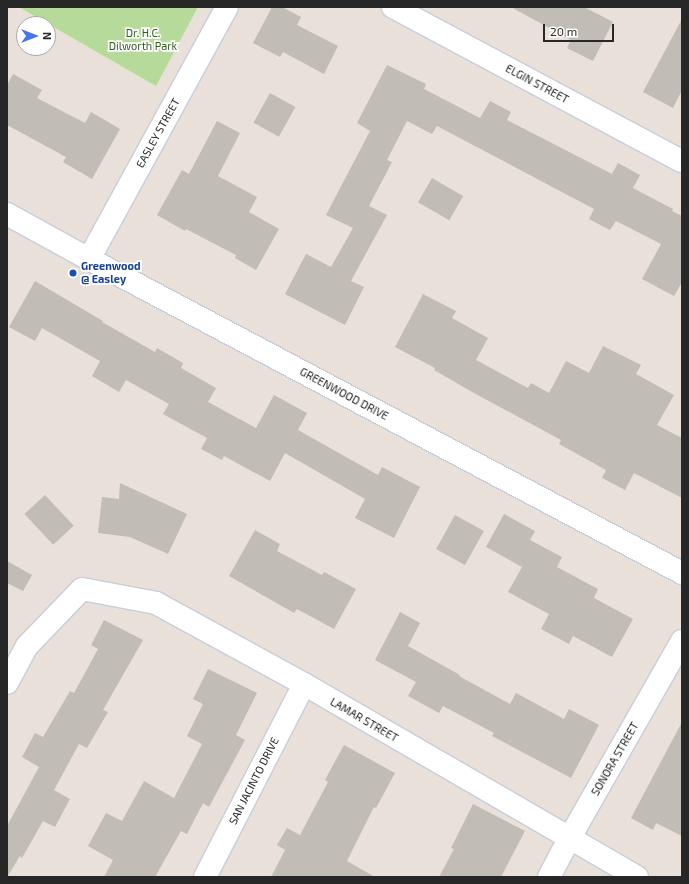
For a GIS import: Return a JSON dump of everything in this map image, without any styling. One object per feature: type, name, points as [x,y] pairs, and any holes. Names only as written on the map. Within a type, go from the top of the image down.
[{"type":"street","name":"EASLEY STREET","points":[[89,259],[227,7]]},
{"type":"street","name":"ELGIN STREET","points":[[393,7],[682,162]]},
{"type":"street","name":"GREENWOOD DRIVE","points":[[7,214],[89,259],[682,573]]},
{"type":"street","name":"LAMAR STREET","points":[[7,683],[27,646],[82,589],[156,603],[304,684],[569,839],[637,877]]},
{"type":"street","name":"SONORA STREET","points":[[549,877],[569,839],[682,641]]},
{"type":"street","name":"SAN JACINTO DRIVE","points":[[205,877],[304,684]]},
{"type":"green space","name":"Dr. H.C. Dilworth Park","points":[[19,7],[198,7],[156,86],[56,28],[56,16],[35,16]]},
{"type":"building","points":[[272,7],[282,7],[301,17],[297,25],[338,46],[324,74],[283,52],[280,57],[253,43]]},
{"type":"building","points":[[511,7],[584,7],[613,22],[593,61],[567,48],[571,40]]},
{"type":"building","points":[[682,19],[682,90],[673,108],[643,92]]},
{"type":"building","points":[[387,65],[426,84],[424,89],[480,118],[490,101],[511,112],[507,120],[612,174],[618,163],[640,175],[633,188],[673,209],[672,211],[682,216],[682,282],[674,296],[642,279],[661,244],[616,221],[610,230],[589,219],[594,209],[437,126],[432,134],[407,121],[387,160],[392,162],[369,206],[387,215],[351,281],[364,287],[345,325],[285,294],[306,254],[331,267],[353,228],[326,215],[370,131],[357,123]]},
{"type":"building","points":[[13,74],[42,90],[37,98],[85,123],[91,112],[120,129],[92,179],[63,162],[66,157],[7,125],[7,85]]},
{"type":"building","points":[[270,93],[295,107],[279,137],[254,123]]},
{"type":"building","points":[[217,121],[240,133],[218,176],[257,197],[249,212],[279,229],[256,270],[235,258],[236,255],[186,229],[185,231],[157,215],[182,170],[189,174]]},
{"type":"building","points":[[432,178],[463,196],[449,220],[418,202]]},
{"type":"building","points":[[35,281],[155,352],[157,348],[183,363],[181,368],[216,388],[208,402],[256,428],[274,395],[307,413],[298,430],[378,475],[382,467],[420,487],[394,538],[355,518],[365,499],[285,453],[270,481],[224,456],[222,460],[201,449],[207,438],[163,414],[169,404],[126,380],[119,392],[92,376],[100,361],[42,328],[35,341],[9,327]]},
{"type":"building","points":[[423,294],[456,311],[452,318],[488,338],[476,360],[528,388],[531,383],[549,393],[566,361],[589,373],[603,346],[641,365],[636,374],[674,395],[657,425],[682,438],[682,498],[634,473],[625,490],[602,478],[606,470],[559,444],[561,440],[474,393],[434,370],[435,368],[395,347]]},
{"type":"building","points":[[120,483],[187,514],[168,554],[130,537],[98,533],[102,497],[119,499]]},
{"type":"building","points":[[45,495],[74,526],[53,545],[25,514]]},
{"type":"building","points":[[504,514],[535,531],[530,540],[562,557],[557,567],[598,589],[594,598],[633,619],[612,657],[573,636],[569,644],[541,629],[549,614],[508,592],[522,567],[486,547]]},
{"type":"building","points":[[455,515],[484,531],[465,565],[436,549]]},
{"type":"building","points":[[255,530],[280,544],[277,551],[322,575],[324,572],[356,589],[334,629],[297,609],[294,613],[229,576]]},
{"type":"building","points":[[7,561],[32,575],[23,591],[7,583]]},
{"type":"building","points":[[400,612],[420,623],[408,646],[460,675],[459,676],[510,704],[516,693],[564,719],[569,709],[599,725],[571,778],[492,736],[494,733],[443,706],[439,713],[408,696],[416,682],[375,660]]},
{"type":"building","points":[[104,620],[143,640],[103,710],[108,712],[87,748],[79,744],[54,790],[70,799],[55,827],[43,821],[22,858],[20,856],[7,877],[7,826],[39,767],[22,757],[35,733],[43,737],[70,691],[74,693],[98,649],[91,645]]},
{"type":"building","points":[[208,669],[257,693],[236,735],[245,740],[209,807],[203,803],[187,834],[181,831],[155,877],[104,877],[113,860],[88,846],[106,813],[122,821],[144,781],[174,798],[202,744],[187,736],[203,704],[193,699]]},
{"type":"building","points":[[682,722],[682,836],[656,823],[653,830],[631,818]]},
{"type":"building","points":[[344,745],[395,773],[376,808],[374,807],[347,861],[375,877],[271,877],[285,850],[277,845],[287,828],[300,835],[328,782],[325,780]]},
{"type":"building","points":[[473,804],[525,831],[501,877],[439,877],[454,849],[451,848]]},
{"type":"place","name":"Greenwood @ Easley","points":[[73,273]]}]
